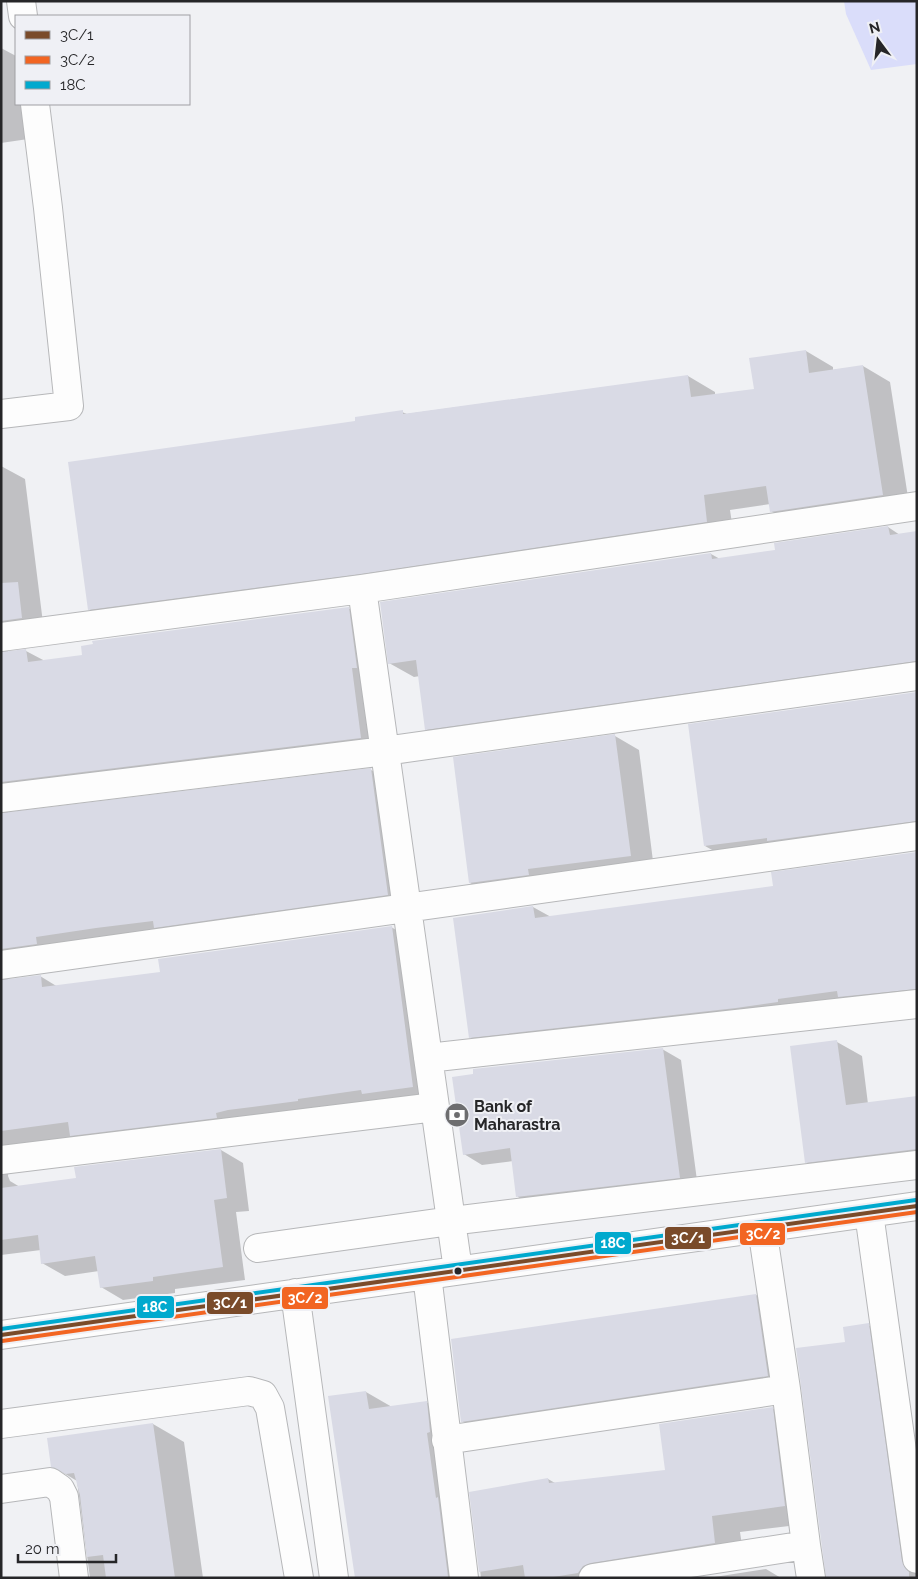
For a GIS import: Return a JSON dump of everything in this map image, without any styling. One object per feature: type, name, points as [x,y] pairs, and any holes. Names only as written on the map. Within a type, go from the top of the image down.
[{"type":"street","points":[[21,1],[23,15]]},
{"type":"street","points":[[1,414],[69,406],[48,208],[34,105]]},
{"type":"street","points":[[1,637],[362,589],[917,506]]},
{"type":"street","points":[[362,589],[458,1270]]},
{"type":"street","points":[[1,798],[385,751],[917,676]]},
{"type":"street","points":[[1,965],[917,836]]},
{"type":"street","points":[[428,1058],[917,1004]]},
{"type":"street","points":[[1,1160],[435,1107]]},
{"type":"street","points":[[258,1248],[451,1221],[917,1165]]},
{"type":"street","points":[[1,1335],[917,1206]]},
{"type":"street","points":[[869,1213],[917,1559]]},
{"type":"street","points":[[762,1228],[811,1578]]},
{"type":"street","points":[[427,1275],[464,1578]]},
{"type":"street","points":[[295,1293],[334,1578]]},
{"type":"street","points":[[446,1440],[786,1389]]},
{"type":"street","points":[[1,1424],[249,1391],[263,1395],[270,1408],[298,1578]]},
{"type":"street","points":[[1,1489],[50,1482],[60,1489],[64,1497],[74,1578]]},
{"type":"street","points":[[593,1578],[806,1545]]},
{"type":"water","points":[[844,1],[917,1],[917,64],[871,70],[846,14]]},
{"type":"building","points":[[806,350],[809,373],[863,365],[883,495],[770,512],[766,486],[704,495],[707,522],[360,574],[88,610],[68,462],[355,421],[355,417],[403,410],[403,414],[688,375],[691,397],[754,389],[749,358]]},
{"type":"building","points":[[888,526],[890,535],[917,531],[917,661],[425,730],[416,660],[388,664],[380,602],[711,553],[712,559],[775,550],[774,543]]},
{"type":"building","points":[[18,582],[22,618],[1,621],[1,583]]},
{"type":"building","points":[[349,607],[357,668],[352,668],[361,738],[1,782],[1,652],[26,649],[28,662],[82,655],[81,646],[93,644],[92,641]]},
{"type":"building","points":[[917,692],[917,821],[767,841],[767,838],[704,846],[688,724]]},
{"type":"building","points":[[615,734],[631,856],[528,869],[529,875],[469,883],[453,757]]},
{"type":"building","points":[[371,768],[388,895],[154,928],[153,921],[96,928],[36,937],[37,944],[1,949],[1,813]]},
{"type":"building","points":[[917,852],[917,989],[838,997],[837,991],[778,999],[778,1002],[736,1008],[469,1038],[453,918],[533,906],[535,918],[773,886],[771,872]]},
{"type":"building","points":[[392,926],[413,1087],[362,1094],[361,1090],[298,1099],[298,1101],[228,1110],[216,1113],[217,1118],[70,1136],[68,1122],[1,1131],[1,980],[41,975],[42,987],[160,972],[158,959]]},
{"type":"building","points":[[837,1040],[846,1105],[917,1096],[917,1149],[805,1163],[790,1046]]},
{"type":"building","points":[[663,1048],[680,1178],[516,1197],[510,1148],[463,1155],[452,1077],[473,1074],[473,1069]]},
{"type":"building","points":[[221,1149],[227,1198],[214,1200],[223,1267],[153,1277],[153,1281],[100,1288],[95,1256],[41,1264],[38,1235],[1,1240],[1,1188],[76,1178],[74,1167]]},
{"type":"building","points":[[756,1294],[768,1376],[461,1422],[451,1339]]},
{"type":"building","points":[[869,1323],[902,1561],[909,1572],[909,1578],[826,1578],[796,1348],[845,1342],[843,1327]]},
{"type":"building","points":[[366,1391],[369,1409],[427,1401],[430,1432],[427,1433],[436,1498],[438,1497],[448,1577],[355,1578],[328,1396]]},
{"type":"building","points":[[773,1407],[785,1506],[712,1516],[715,1543],[591,1563],[583,1566],[578,1573],[547,1578],[525,1578],[523,1565],[479,1572],[469,1492],[548,1478],[549,1483],[665,1470],[659,1424]]},
{"type":"building","points":[[153,1423],[175,1578],[106,1578],[103,1555],[87,1557],[80,1495],[74,1473],[66,1474],[51,1467],[47,1438]]},
{"type":"transit line","name":"18C","points":[[1,1329],[916,1200]]},
{"type":"transit line","name":"3C/1","points":[[1,1335],[917,1206]]},
{"type":"transit line","name":"3C/2","points":[[2,1341],[917,1212]]},
{"type":"place","name":"Bank of Maharastra","points":[[457,1115]]}]
